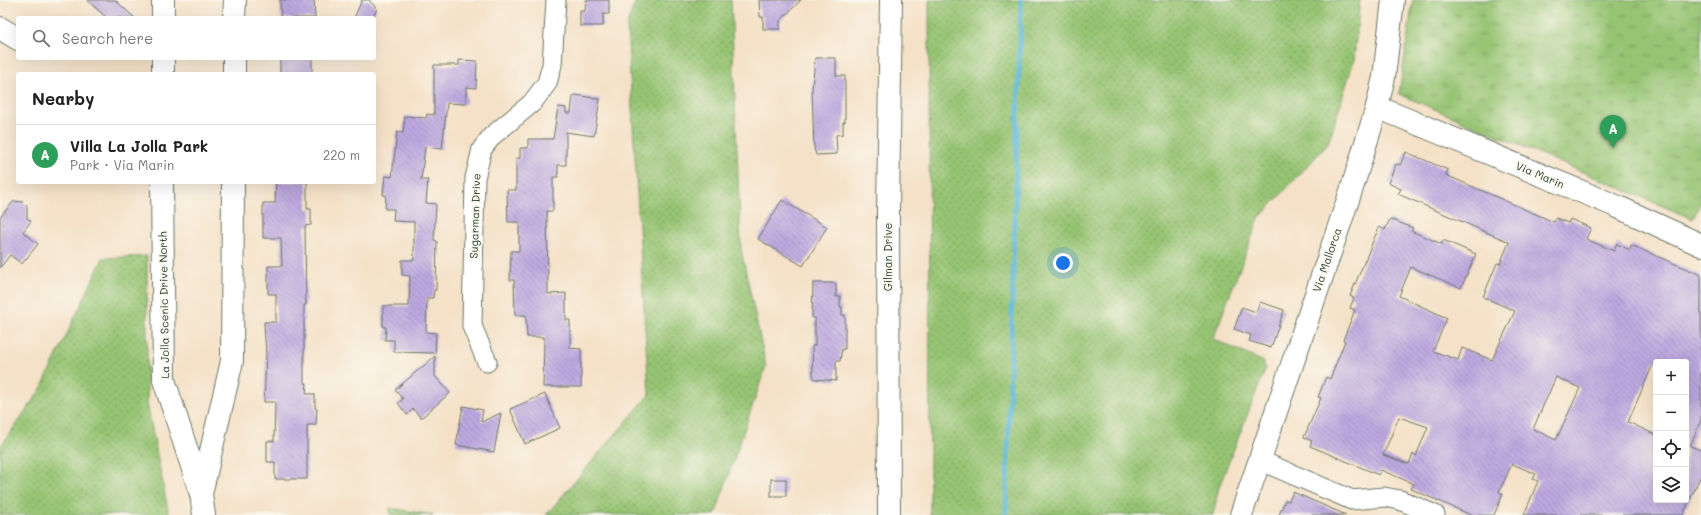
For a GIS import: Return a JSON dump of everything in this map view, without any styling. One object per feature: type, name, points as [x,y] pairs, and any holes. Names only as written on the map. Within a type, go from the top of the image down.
[{"type":"main road","points":[[163,0],[163,16]]},
{"type":"main road","points":[[234,16],[235,0]]},
{"type":"main road","name":"Gilman Drive","points":[[889,515],[888,212],[891,0]]},
{"type":"main road","name":"Via Mallorca","points":[[1241,515],[1351,192],[1377,107],[1384,77],[1393,0]]},
{"type":"main road","points":[[0,28],[16,38]]},
{"type":"main road","points":[[163,60],[163,72]]},
{"type":"main road","points":[[234,60],[234,72]]},
{"type":"main road","name":"Via Marin","points":[[1377,107],[1616,206],[1701,245]]},
{"type":"main road","name":"La Jolla Scenic Drive North","points":[[162,184],[164,380],[201,494],[204,515]]},
{"type":"main road","name":"La Jolla Scenic Drive North","points":[[201,494],[232,362],[233,184]]},
{"type":"street","name":"Sugarman Drive","points":[[486,362],[472,326],[475,178],[482,149],[492,136],[532,103],[547,83],[552,65],[556,0]]},
{"type":"street","points":[[1259,460],[1352,500],[1384,497],[1400,500],[1435,515]]},
{"type":"green space","points":[[636,0],[731,0],[741,249],[766,366],[715,515],[546,515],[649,395],[627,25]]},
{"type":"green space","points":[[929,0],[1360,0],[1354,60],[1328,144],[1259,218],[1213,339],[1264,362],[1265,370],[1219,487],[1213,515],[930,515]]},
{"type":"green space","points":[[1413,0],[1701,0],[1701,201],[1693,219],[1399,94]]},
{"type":"green space","points":[[147,256],[147,403],[169,515],[0,515],[0,447],[41,389],[103,258]]},
{"type":"green space","points":[[390,508],[433,515],[390,515]]},
{"type":"building","points":[[87,0],[115,0],[133,16],[105,16]]},
{"type":"building","points":[[280,0],[314,0],[315,16],[281,16]]},
{"type":"building","points":[[362,0],[369,0],[377,9],[373,16],[355,16]]},
{"type":"building","points":[[586,0],[609,0],[609,14],[603,14],[603,26],[580,26],[580,11],[585,11]]},
{"type":"building","points":[[759,0],[801,0],[780,21],[780,29],[763,29],[763,17],[760,17]]},
{"type":"building","points":[[815,58],[836,58],[836,76],[845,76],[845,122],[843,122],[843,134],[836,135],[837,154],[816,155],[814,148],[812,90]]},
{"type":"building","points":[[280,60],[312,60],[312,72],[280,72]]},
{"type":"building","points":[[459,60],[477,61],[476,88],[466,87],[466,104],[447,103],[442,149],[425,147],[421,180],[428,180],[426,203],[436,204],[434,240],[437,241],[436,290],[434,290],[433,298],[427,298],[426,332],[436,333],[435,353],[394,352],[394,340],[385,340],[386,327],[383,327],[383,306],[409,306],[410,276],[402,275],[402,260],[414,260],[414,222],[393,221],[394,209],[385,209],[386,195],[383,195],[385,176],[392,177],[397,132],[403,133],[405,116],[426,118],[427,114],[434,115],[434,65],[459,65]]},
{"type":"building","points":[[576,95],[600,99],[594,136],[566,132],[566,165],[558,165],[558,177],[553,177],[553,211],[547,211],[548,294],[566,293],[566,320],[570,320],[570,348],[581,349],[581,387],[543,387],[544,337],[527,337],[526,315],[515,315],[514,280],[510,280],[511,251],[519,251],[519,222],[508,222],[507,190],[516,190],[516,158],[520,158],[520,148],[528,148],[528,139],[553,139],[558,107],[566,108],[566,113],[571,113],[573,96]]},
{"type":"building","points":[[1406,152],[1448,170],[1446,175],[1554,222],[1556,218],[1568,223],[1570,219],[1591,228],[1586,239],[1614,251],[1617,244],[1630,250],[1631,245],[1701,275],[1701,420],[1690,446],[1701,450],[1701,475],[1689,502],[1689,359],[1653,359],[1653,364],[1628,422],[1653,434],[1653,503],[1688,503],[1683,515],[1524,515],[1538,481],[1533,479],[1536,474],[1512,464],[1499,492],[1503,494],[1494,515],[1471,515],[1411,489],[1414,484],[1381,470],[1379,475],[1310,446],[1312,441],[1304,437],[1321,398],[1318,397],[1326,377],[1330,379],[1355,310],[1350,308],[1354,298],[1350,296],[1379,227],[1385,230],[1390,219],[1413,228],[1411,231],[1442,244],[1443,240],[1476,254],[1461,288],[1411,267],[1399,296],[1447,318],[1433,351],[1458,360],[1462,348],[1492,360],[1515,311],[1483,297],[1497,263],[1500,264],[1509,242],[1398,194],[1401,189],[1388,183],[1396,164],[1400,165]],"holes":[[[1556,377],[1580,388],[1556,440],[1533,429]],[[1399,417],[1428,427],[1416,456],[1413,454],[1409,464],[1383,455]]]},
{"type":"building","points":[[276,184],[307,184],[307,209],[311,209],[311,225],[305,226],[306,305],[304,305],[304,383],[307,383],[306,394],[315,394],[315,408],[317,409],[316,425],[307,425],[307,479],[275,479],[275,462],[267,462],[267,441],[274,441],[275,402],[264,402],[266,355],[264,322],[276,322],[276,294],[268,294],[268,266],[282,266],[281,238],[263,238],[263,203],[275,203]]},
{"type":"building","points":[[782,200],[827,227],[803,266],[758,239]]},
{"type":"building","points":[[14,201],[23,202],[27,206],[27,218],[31,221],[23,232],[38,244],[22,264],[10,255],[0,268],[0,217]]},
{"type":"building","points":[[813,283],[836,283],[836,297],[840,296],[842,315],[845,315],[845,349],[842,349],[840,361],[836,361],[836,381],[815,379],[813,375],[812,346],[815,346],[815,318],[812,318]]},
{"type":"building","points":[[1260,302],[1284,310],[1271,348],[1249,341],[1251,335],[1234,329],[1242,307],[1256,312]]},
{"type":"building","points":[[435,356],[435,376],[450,393],[421,418],[413,409],[407,415],[398,403],[403,399],[395,390]]},
{"type":"building","points":[[545,394],[560,428],[525,444],[510,409]]},
{"type":"building","points":[[463,406],[483,410],[481,422],[501,413],[494,452],[456,445]]},
{"type":"building","points":[[771,479],[786,479],[786,496],[771,496]]},
{"type":"building","points":[[1293,492],[1346,515],[1279,515],[1285,500],[1289,501]]},
{"type":"waterway","points":[[1006,515],[1021,0]]},
{"type":"place","name":"Villa La Jolla Park","points":[[1613,148]]}]
